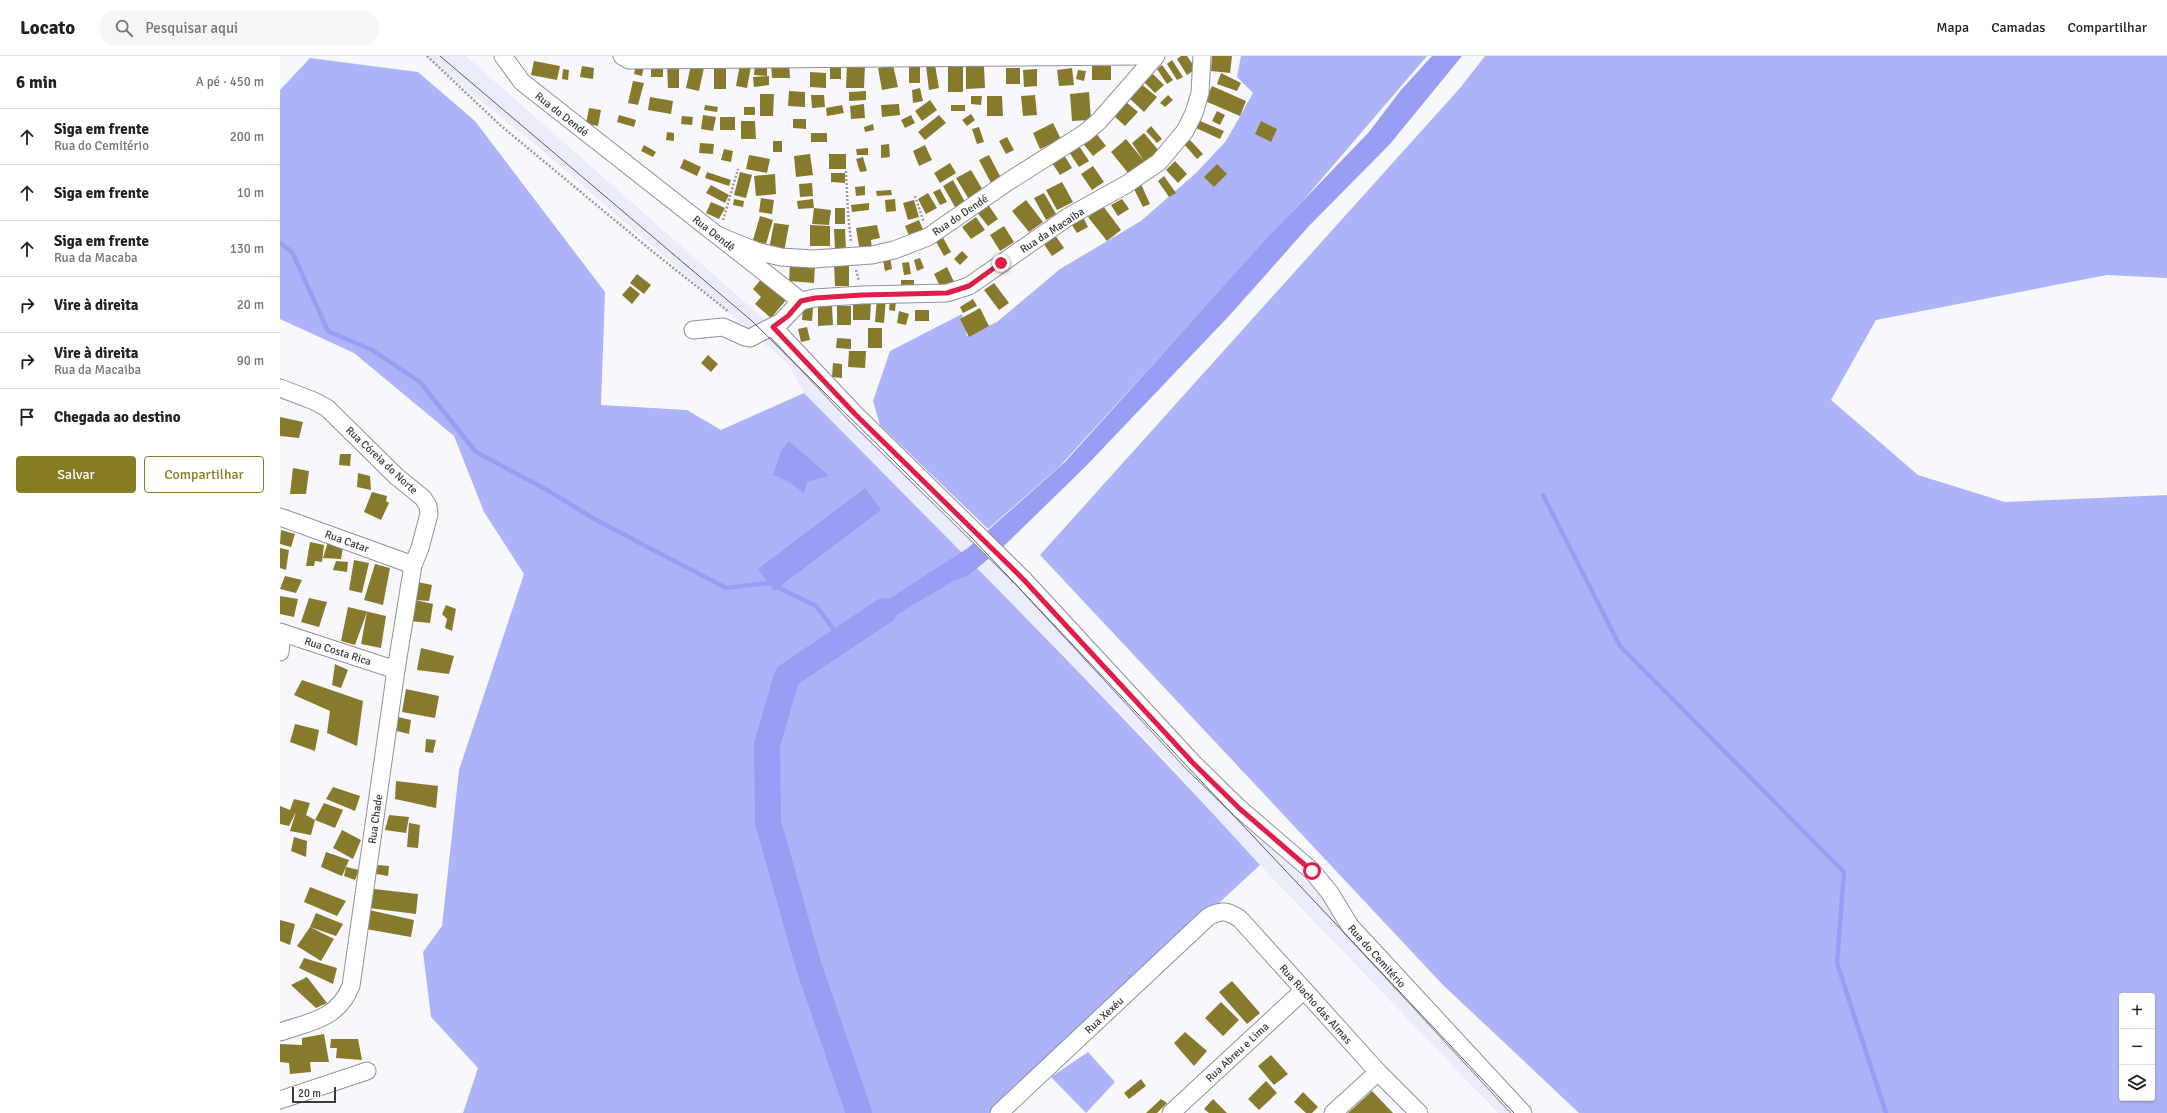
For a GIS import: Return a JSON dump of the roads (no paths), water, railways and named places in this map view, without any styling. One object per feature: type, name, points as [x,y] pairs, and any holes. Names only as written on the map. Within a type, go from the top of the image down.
[{"type":"street","name":"Rua do Dendé","points":[[503,56],[522,82],[627,166]]},
{"type":"street","points":[[622,56],[629,60],[805,57],[1139,56]]},
{"type":"street","name":"Rua do Dendé","points":[[718,236],[756,251],[781,258],[813,259],[854,257],[894,250],[928,237],[1009,181],[1085,133],[1116,104],[1156,56]]},
{"type":"street","name":"Rua da Macaiba","points":[[801,301],[815,298],[862,295],[947,293],[964,288],[1068,217],[1127,184],[1159,162],[1185,131],[1194,114],[1200,93],[1202,56]]},
{"type":"street","name":"Rua Dendê","points":[[627,166],[801,301]]},
{"type":"street","points":[[693,330],[723,326],[748,338],[773,327],[788,316],[801,301]]},
{"type":"street","name":"Rua do Cemitério","points":[[773,327],[855,414],[1001,556],[1193,763],[1240,809],[1312,871],[1330,893],[1350,926],[1362,941],[1523,1113]]},
{"type":"street","name":"Rua Córeia do Norte","points":[[280,388],[314,400],[327,408],[396,476],[423,498],[428,506],[428,522],[413,564]]},
{"type":"street","name":"Rua Catar","points":[[280,517],[413,564]]},
{"type":"street","name":"Rua Chade","points":[[280,1032],[328,1015],[337,1009],[345,1000],[351,986],[396,670],[413,564]]},
{"type":"street","points":[[280,652],[281,633]]},
{"type":"street","name":"Rua Costa Rica","points":[[281,633],[396,670]]},
{"type":"street","name":"Rua Riacho das Almas","points":[[1208,917],[1218,911],[1225,911],[1240,919],[1378,1072],[1418,1113]]},
{"type":"street","name":"Rua Xexéu","points":[[999,1113],[1208,917]]},
{"type":"street","name":"Rua Abreu e Lima","points":[[1171,1113],[1304,990]]},
{"type":"street","points":[[280,1100],[367,1071]]},
{"type":"street","points":[[1334,1113],[1378,1072]]},
{"type":"waterway","points":[[280,243],[292,252],[328,331],[372,350],[420,382],[476,452],[547,490],[598,521],[726,588],[769,583],[816,606],[841,639]]},
{"type":"waterway","points":[[1543,495],[1620,646],[1844,872],[1837,963],[1886,1113]]},
{"type":"waterway","points":[[859,1113],[808,964],[768,822],[767,745],[787,676],[884,611]]},
{"type":"tram line","points":[[440,56],[752,321],[972,538],[1514,1113]]}]
